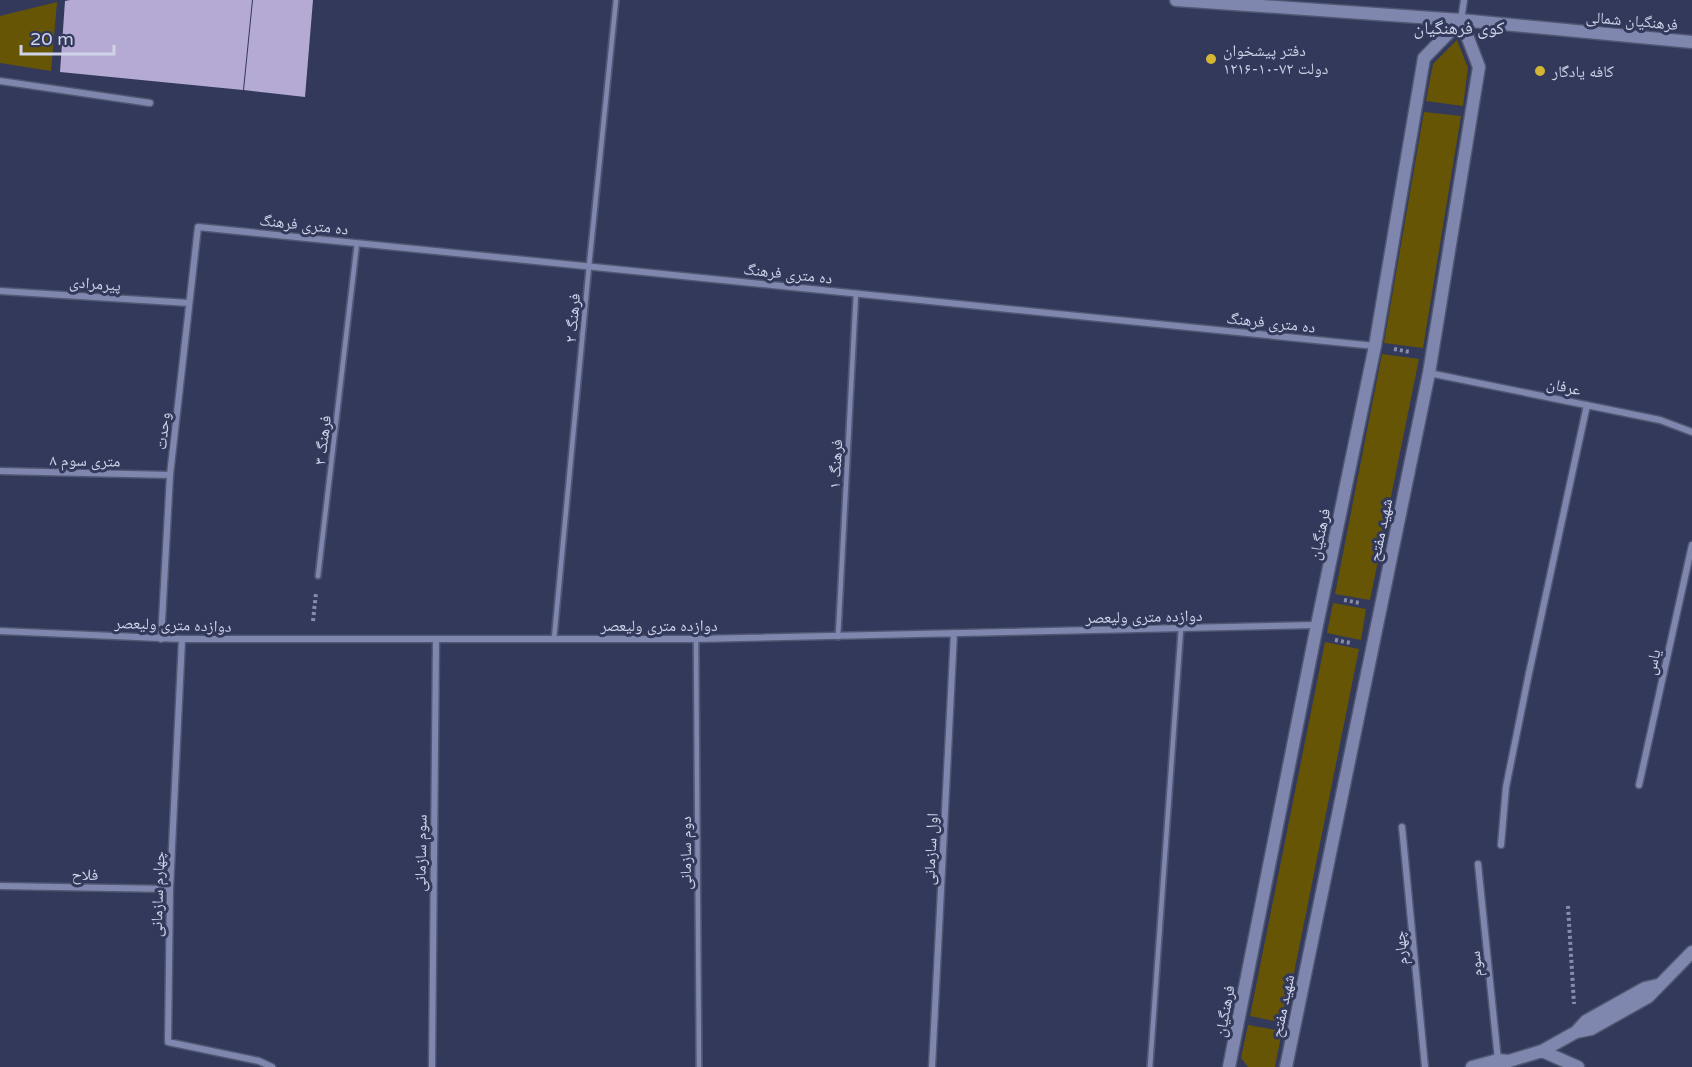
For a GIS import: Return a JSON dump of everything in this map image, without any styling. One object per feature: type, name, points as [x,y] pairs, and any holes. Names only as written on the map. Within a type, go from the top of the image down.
[{"type":"main road","name":"فرهنگیان شمالی","points":[[1176,0],[1461,20],[1692,42]]},
{"type":"main road","name":"فرهنگیان","points":[[1229,1067],[1375,346],[1424,58],[1461,20]]},
{"type":"main road","name":"شهید مفتح","points":[[1286,1067],[1429,373],[1479,67],[1461,20]]},
{"type":"main road","points":[[1472,1067],[1502,1063],[1542,1051],[1576,1032],[1591,1029],[1648,997],[1692,952]]},
{"type":"main road","points":[[1542,1051],[1578,1067]]},
{"type":"street","name":"شهید مفتح","points":[[1461,20],[1464,0]]},
{"type":"street","points":[[0,81],[150,104]]},
{"type":"street","name":"ده متری فرهنگ","points":[[198,227],[1375,346]]},
{"type":"street","name":"وحدت","points":[[161,639],[170,475],[198,227]]},
{"type":"street","name":"پیرمرادی","points":[[0,291],[189,303]]},
{"type":"street","name":"عرفان","points":[[1429,373],[1660,420],[1692,432]]},
{"type":"street","points":[[1501,845],[1506,787],[1587,405]]},
{"type":"street","name":"۸ متری سوم","points":[[0,471],[170,475]]},
{"type":"street","name":"یاس","points":[[1639,785],[1692,545]]},
{"type":"street","name":"دوازده متری ولیعصر","points":[[0,631],[161,639],[436,640],[838,637],[1181,628],[1316,630]]},
{"type":"street","name":"اول سازمانی","points":[[932,1067],[954,633]]},
{"type":"street","name":"چهارم سازمانی","points":[[182,639],[170,890],[168,1042],[260,1060],[272,1067]]},
{"type":"street","name":"سوم سازمانی","points":[[432,1067],[436,640]]},
{"type":"street","name":"چهارم","points":[[1402,827],[1425,1067]]},
{"type":"street","name":"سوم","points":[[1478,864],[1502,1063]]},
{"type":"street","name":"فلاح","points":[[0,886],[170,890]]},
{"type":"lane","name":"فرهنگ ۲","points":[[554,639],[616,0]]},
{"type":"lane","name":"فرهنگ ۳","points":[[318,576],[357,243]]},
{"type":"lane","name":"فرهنگ ۱","points":[[838,637],[856,293]]},
{"type":"lane","points":[[1150,1067],[1181,628]]},
{"type":"lane","name":"دوم سازمانی","points":[[696,639],[699,1067]]},
{"type":"path","points":[[1375,346],[1432,355]]},
{"type":"path","points":[[311,640],[318,576]]},
{"type":"path","points":[[1323,597],[1381,607]]},
{"type":"path","points":[[1316,630],[1373,647]]},
{"type":"path","points":[[1568,906],[1576,1032]]},
{"type":"shaded area","points":[[57,2],[51,71],[0,63],[0,16]]},
{"type":"shaded area","points":[[1457,40],[1468,68],[1463,106],[1426,101],[1433,64]]},
{"type":"shaded area","points":[[1424,112],[1461,116],[1423,348],[1384,343]]},
{"type":"shaded area","points":[[1382,354],[1419,359],[1370,600],[1335,594]]},
{"type":"shaded area","points":[[1333,603],[1366,609],[1361,640],[1327,633]]},
{"type":"shaded area","points":[[1325,642],[1359,649],[1284,1023],[1250,1016]]},
{"type":"shaded area","points":[[1248,1025],[1282,1031],[1275,1067],[1248,1067],[1241,1058]]},
{"type":"building","points":[[252,0],[243,90],[60,72],[65,1]]},
{"type":"building","points":[[253,0],[313,0],[305,97],[244,90]]},
{"type":"place","name":"دفتر پیشخوان دولت ۷۲-۱۰-۱۲۱۶","points":[[1211,59]]},
{"type":"place","name":"کافه یادگار","points":[[1540,71]]},
{"type":"district","name":"کوی فرهنگیان","points":[[1459,28]]}]
